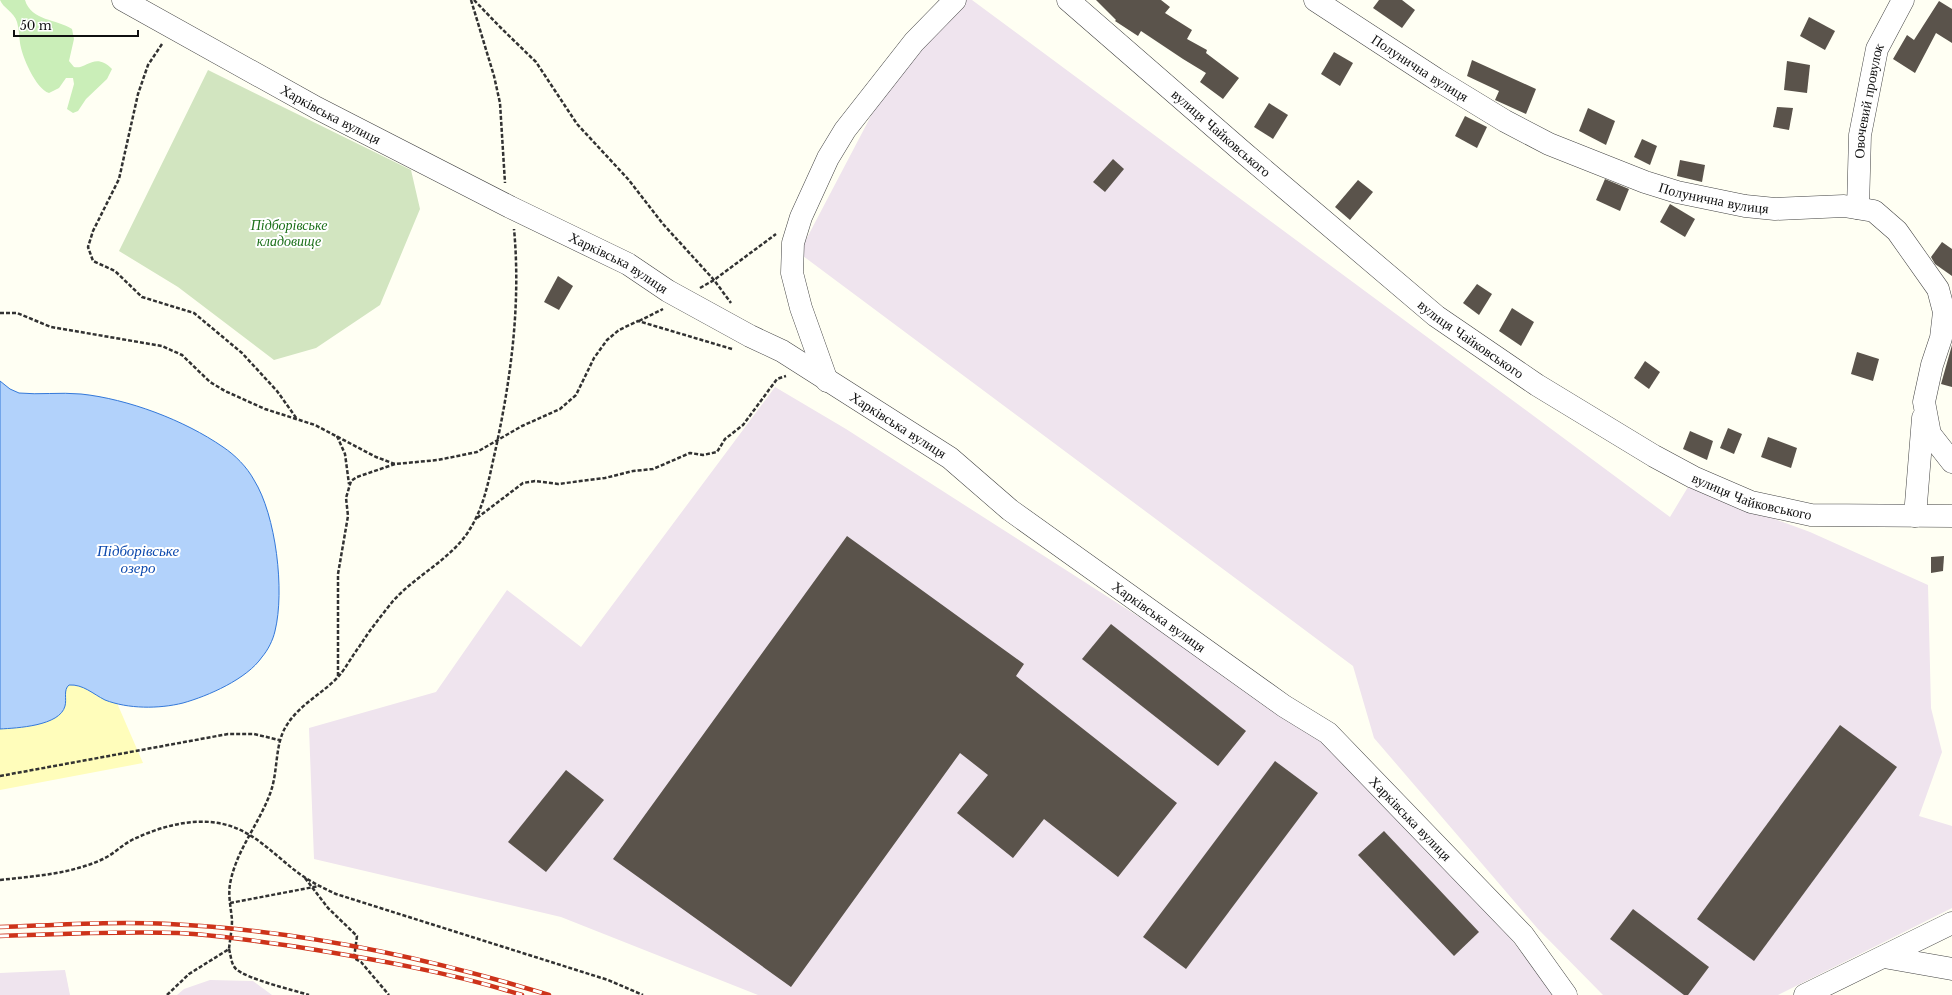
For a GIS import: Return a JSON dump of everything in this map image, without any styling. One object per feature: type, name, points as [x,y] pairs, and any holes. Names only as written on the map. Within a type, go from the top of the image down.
[{"type":"street","name":"Харківська вулиця","points":[[123,0],[317,108],[510,207],[628,264],[668,291],[750,336],[782,351],[950,458],[1010,510],[1284,706],[1328,732],[1518,930],[1566,995]]},
{"type":"street","points":[[827,381],[801,308],[792,273],[793,243],[801,217],[828,158],[845,130],[914,42],[955,0]]},
{"type":"street","name":"вулиця Чайковського","points":[[1068,0],[1407,293],[1468,339],[1622,437],[1692,477],[1751,502],[1811,516],[1952,516]]},
{"type":"street","name":"Полунична вулиця","points":[[1316,0],[1436,79],[1505,121],[1549,144],[1645,182],[1684,194],[1745,206],[1775,209],[1844,206],[1874,212],[1897,230],[1938,289],[1944,312],[1942,338],[1932,365],[1924,402],[1930,434],[1952,462]]},
{"type":"street","name":"Овочевий провулок","points":[[1858,208],[1860,135],[1877,49],[1903,0]]},
{"type":"street","points":[[1915,516],[1924,402]]},
{"type":"street","points":[[1816,992],[1952,923]]},
{"type":"street","points":[[1884,957],[1952,969]]},
{"type":"path","points":[[309,995],[253,977],[237,970],[233,964],[229,949],[232,928],[229,895],[232,877],[238,859],[262,813],[272,789],[276,773],[280,740],[286,726],[306,703],[338,677],[393,601],[411,584],[455,548],[465,537],[475,520],[486,492],[498,441],[511,361],[516,308],[516,247],[505,182],[500,103],[494,76],[471,0]]},
{"type":"path","points":[[474,0],[500,28],[536,62],[581,130],[625,175],[671,234],[714,280],[735,308]]},
{"type":"path","points":[[173,27],[148,65],[138,94],[119,179],[93,231],[88,247],[93,261],[115,271],[142,297],[194,313],[242,353],[277,391],[298,419]]},
{"type":"path","points":[[683,299],[714,280],[777,233]]},
{"type":"path","points":[[0,313],[17,313],[51,327],[162,346],[182,355],[210,382],[225,391],[265,409],[315,425],[376,457],[396,464]]},
{"type":"path","points":[[338,677],[338,574],[348,516],[346,498],[349,485],[352,480],[396,464],[462,456],[485,449],[522,426],[566,406],[580,389],[594,358],[607,340],[619,330],[638,321],[738,351]]},
{"type":"path","points":[[475,520],[523,483],[535,481],[558,484],[605,478],[633,471],[653,469],[690,453],[703,455],[717,452],[724,439],[743,425],[778,378],[807,368]]},
{"type":"path","points":[[337,436],[345,454],[349,485]]},
{"type":"path","points":[[0,776],[228,734],[254,734],[280,740]]},
{"type":"path","points":[[0,880],[63,873],[104,859],[133,839],[168,827],[193,821],[223,824],[250,835],[304,877],[319,886],[355,901],[392,911],[601,978],[642,995]]},
{"type":"path","points":[[304,877],[328,908],[357,936],[354,958],[360,962],[389,995]]},
{"type":"path","points":[[230,903],[319,886]]},
{"type":"path","points":[[167,995],[189,974],[229,949]]},
{"type":"shaded area","points":[[957,0],[972,0],[1670,517],[1688,487],[1810,532],[1928,585],[1931,708],[1942,752],[1919,816],[1952,826],[1952,908],[1778,995],[1603,995],[1538,929],[1374,738],[1353,666],[799,253],[872,114],[914,50]]},
{"type":"shaded area","points":[[775,387],[846,429],[1323,735],[1512,940],[1553,995],[758,995],[561,917],[314,859],[309,728],[436,692],[507,590],[581,647]]},
{"type":"shaded area","points":[[65,970],[70,995],[0,995],[0,973]]},
{"type":"shaded area","points":[[210,980],[253,981],[272,995],[177,995],[184,989]]},
{"type":"green space","points":[[0,0],[25,0],[28,7],[39,16],[72,29],[74,39],[69,61],[74,67],[83,66],[96,61],[106,64],[112,69],[107,79],[86,99],[78,111],[73,113],[67,109],[74,84],[73,78],[66,78],[59,88],[49,93],[39,85],[30,72],[21,49],[16,19]]},
{"type":"green space","name":"Підборівське кладовище","points":[[208,70],[411,170],[420,209],[380,305],[316,348],[274,360],[178,287],[119,251]]},
{"type":"sand","points":[[69,685],[75,685],[87,689],[117,703],[143,763],[0,790],[0,729],[37,725],[55,718],[61,713],[65,706],[66,689]]},
{"type":"water","name":"Підборівське озеро","points":[[0,381],[10,389],[19,393],[81,394],[118,401],[155,412],[208,437],[227,450],[244,466],[251,475],[262,495],[268,513],[273,533],[279,575],[278,614],[272,641],[264,654],[247,672],[226,686],[204,696],[174,705],[154,707],[114,703],[105,700],[79,686],[69,685],[66,689],[65,706],[61,713],[55,718],[47,722],[27,727],[0,729]]},
{"type":"building","points":[[1096,0],[1161,0],[1170,7],[1165,13],[1192,30],[1187,39],[1207,50],[1206,53],[1239,78],[1223,99],[1200,82],[1206,73],[1141,31],[1138,36],[1115,21],[1116,20]]},
{"type":"building","points":[[1379,0],[1402,0],[1415,10],[1402,28],[1373,8]]},
{"type":"building","points":[[1939,1],[1952,9],[1952,43],[1936,33],[1915,73],[1893,59],[1907,35],[1914,40]]},
{"type":"building","points":[[1809,17],[1835,31],[1825,50],[1800,36]]},
{"type":"building","points":[[1334,52],[1353,63],[1340,86],[1321,74]]},
{"type":"building","points":[[1472,60],[1536,89],[1526,114],[1495,100],[1499,91],[1467,76]]},
{"type":"building","points":[[1787,61],[1810,65],[1807,93],[1784,90]]},
{"type":"building","points":[[1269,103],[1288,115],[1273,139],[1254,127]]},
{"type":"building","points":[[1777,107],[1793,108],[1789,130],[1773,127]]},
{"type":"building","points":[[1588,108],[1615,121],[1606,145],[1579,131]]},
{"type":"building","points":[[1465,116],[1487,127],[1477,148],[1455,136]]},
{"type":"building","points":[[1642,139],[1657,146],[1650,165],[1634,157]]},
{"type":"building","points":[[1113,159],[1124,169],[1105,192],[1093,182]]},
{"type":"building","points":[[1680,160],[1705,165],[1702,182],[1677,176]]},
{"type":"building","points":[[1605,179],[1629,189],[1620,211],[1596,200]]},
{"type":"building","points":[[1358,180],[1373,192],[1350,220],[1335,207]]},
{"type":"building","points":[[1670,204],[1695,219],[1685,237],[1660,222]]},
{"type":"building","points":[[1942,242],[1952,249],[1952,276],[1935,264],[1931,257]]},
{"type":"building","points":[[558,276],[573,286],[559,310],[544,302]]},
{"type":"building","points":[[1477,284],[1492,294],[1479,315],[1463,303]]},
{"type":"building","points":[[1512,308],[1534,322],[1521,346],[1499,331]]},
{"type":"building","points":[[1952,345],[1952,387],[1941,384]]},
{"type":"building","points":[[1857,352],[1879,359],[1873,381],[1851,374]]},
{"type":"building","points":[[1645,361],[1660,372],[1649,389],[1634,378]]},
{"type":"building","points":[[1728,428],[1742,434],[1734,454],[1720,448]]},
{"type":"building","points":[[1690,431],[1713,441],[1707,460],[1683,449]]},
{"type":"building","points":[[1768,437],[1797,448],[1791,468],[1761,457]]},
{"type":"building","points":[[847,536],[1024,664],[1016,676],[1177,803],[1118,877],[1044,819],[1013,858],[957,813],[988,775],[960,753],[791,987],[613,859]]},
{"type":"building","points":[[1944,556],[1943,571],[1931,573],[1931,557]]},
{"type":"building","points":[[1111,624],[1246,731],[1218,766],[1082,659]]},
{"type":"building","points":[[1840,725],[1897,767],[1754,961],[1697,919]]},
{"type":"building","points":[[1275,761],[1318,793],[1186,969],[1143,937]]},
{"type":"building","points":[[566,770],[604,800],[546,872],[508,842]]},
{"type":"building","points":[[1384,831],[1479,932],[1454,956],[1358,855]]},
{"type":"building","points":[[1633,909],[1709,967],[1688,995],[1684,995],[1610,939]]},
{"type":"railway","points":[[0,927],[148,923],[217,927],[266,932],[409,957],[503,981],[549,995]]},
{"type":"railway","points":[[0,936],[134,932],[193,934],[253,940],[354,956],[411,967],[467,979],[522,995]]}]
